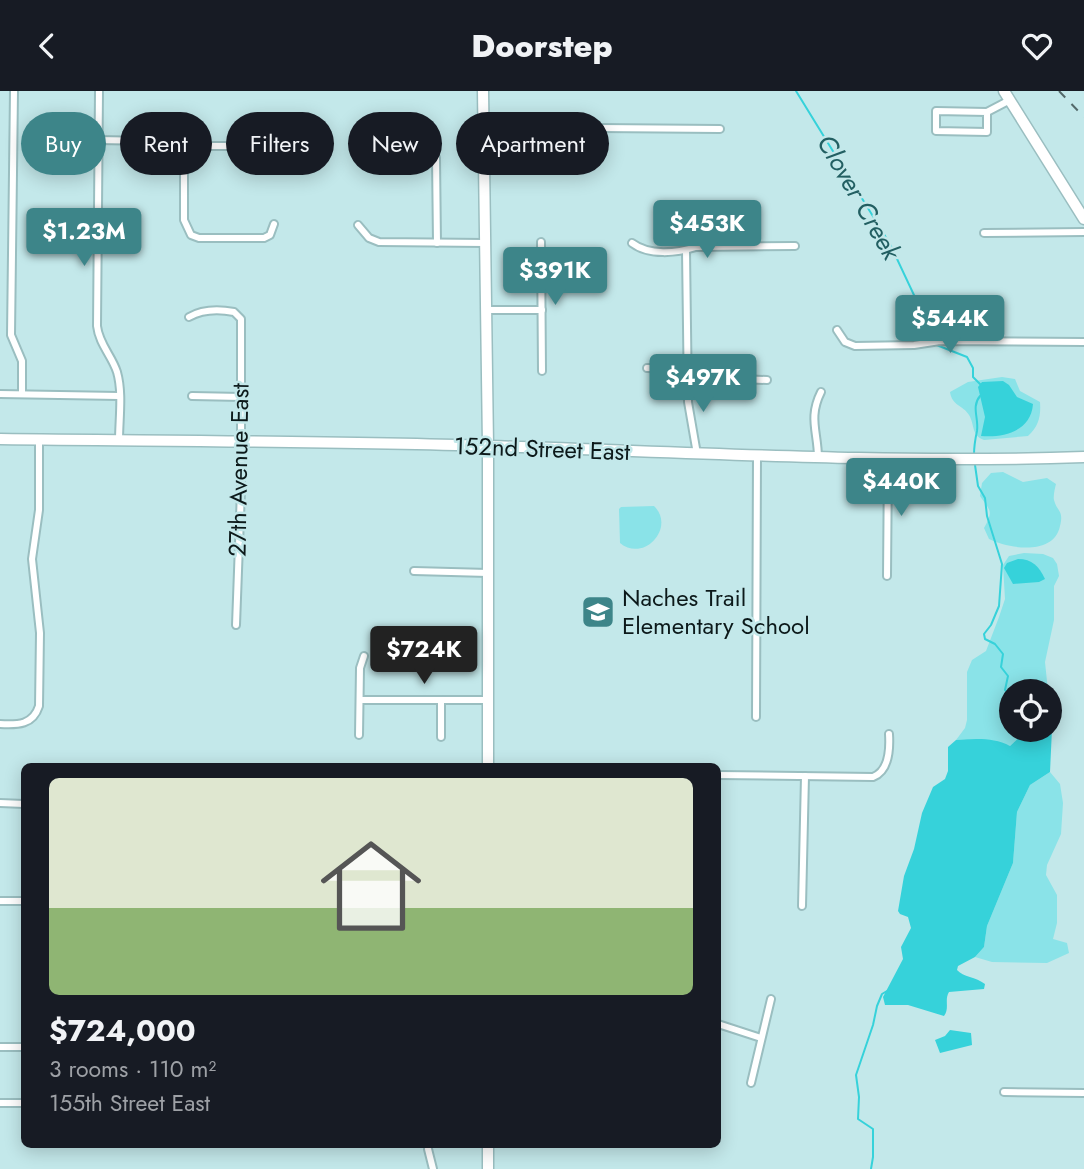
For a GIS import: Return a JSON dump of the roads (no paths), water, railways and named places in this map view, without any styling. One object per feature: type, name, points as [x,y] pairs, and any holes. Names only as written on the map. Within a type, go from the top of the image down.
[{"type":"main road","points":[[483,91],[484,112]]},
{"type":"main road","points":[[1007,96],[1084,219]]},
{"type":"main road","points":[[484,175],[488,763]]},
{"type":"main road","name":"152nd Street East","points":[[0,439],[488,446],[818,458],[990,460],[1084,457]]},
{"type":"main road","points":[[488,1148],[488,1169]]},
{"type":"street","points":[[14,91],[11,335],[22,361],[22,394]]},
{"type":"street","points":[[99,91],[99,112]]},
{"type":"street","points":[[987,112],[987,132],[936,131],[936,111],[987,112],[1007,96]]},
{"type":"street","points":[[609,128],[720,129]]},
{"type":"street","points":[[98,175],[97,326],[102,345],[120,381],[119,441]]},
{"type":"street","points":[[184,175],[184,220],[188,232],[199,238],[264,239],[270,235],[274,224]]},
{"type":"street","points":[[436,175],[437,243]]},
{"type":"street","points":[[358,225],[373,241],[485,243]]},
{"type":"street","points":[[984,233],[1084,232]]},
{"type":"street","points":[[541,242],[542,371]]},
{"type":"street","points":[[632,243],[645,251],[686,251],[696,247],[795,246]]},
{"type":"street","points":[[686,251],[690,422],[697,454]]},
{"type":"street","points":[[486,310],[542,310]]},
{"type":"street","name":"27th Avenue East","points":[[189,317],[198,312],[230,311],[239,315],[242,330],[242,443],[236,625]]},
{"type":"street","points":[[837,330],[845,342],[855,346],[914,345],[940,341],[1084,342]]},
{"type":"street","points":[[647,368],[767,380]]},
{"type":"street","points":[[818,458],[814,436],[815,404],[821,391]]},
{"type":"street","points":[[0,394],[119,396]]},
{"type":"street","points":[[192,396],[242,397]]},
{"type":"street","points":[[0,724],[19,724],[33,717],[40,700],[40,633],[32,559],[39,510],[39,440]]},
{"type":"street","points":[[756,717],[757,456]]},
{"type":"street","points":[[887,576],[888,459]]},
{"type":"street","points":[[414,571],[488,573]]},
{"type":"street","points":[[359,735],[360,668],[364,656]]},
{"type":"street","points":[[360,700],[488,699]]},
{"type":"street","points":[[441,700],[441,737]]},
{"type":"street","points":[[721,775],[873,777],[881,773],[888,758],[890,734]]},
{"type":"street","points":[[802,906],[805,776]]},
{"type":"street","points":[[0,803],[21,804]]},
{"type":"street","points":[[0,901],[21,901]]},
{"type":"street","points":[[751,1083],[771,999]]},
{"type":"street","points":[[721,1025],[761,1038]]},
{"type":"street","points":[[0,1047],[21,1047]]},
{"type":"street","points":[[1004,1092],[1084,1093]]},
{"type":"street","points":[[0,1103],[21,1103]]},
{"type":"street","points":[[428,1149],[433,1169]]},
{"type":"waterway","name":"Clover Creek","points":[[796,91],[890,244],[934,344],[967,357],[973,368],[973,377],[981,385]]},
{"type":"waterway","points":[[974,455],[976,404],[980,396]]},
{"type":"waterway","points":[[975,465],[978,486],[985,498],[987,516],[1002,564],[999,606],[984,634],[985,639],[995,644],[1003,654],[1001,667],[1007,679]]},
{"type":"waterway","points":[[871,1169],[873,1129],[858,1119],[856,1075],[877,1006],[882,994],[887,991]]},
{"type":"railway","points":[[1059,91],[1084,117]]},
{"type":"place","name":"Naches Trail Elementary School","points":[[598,612]]}]
